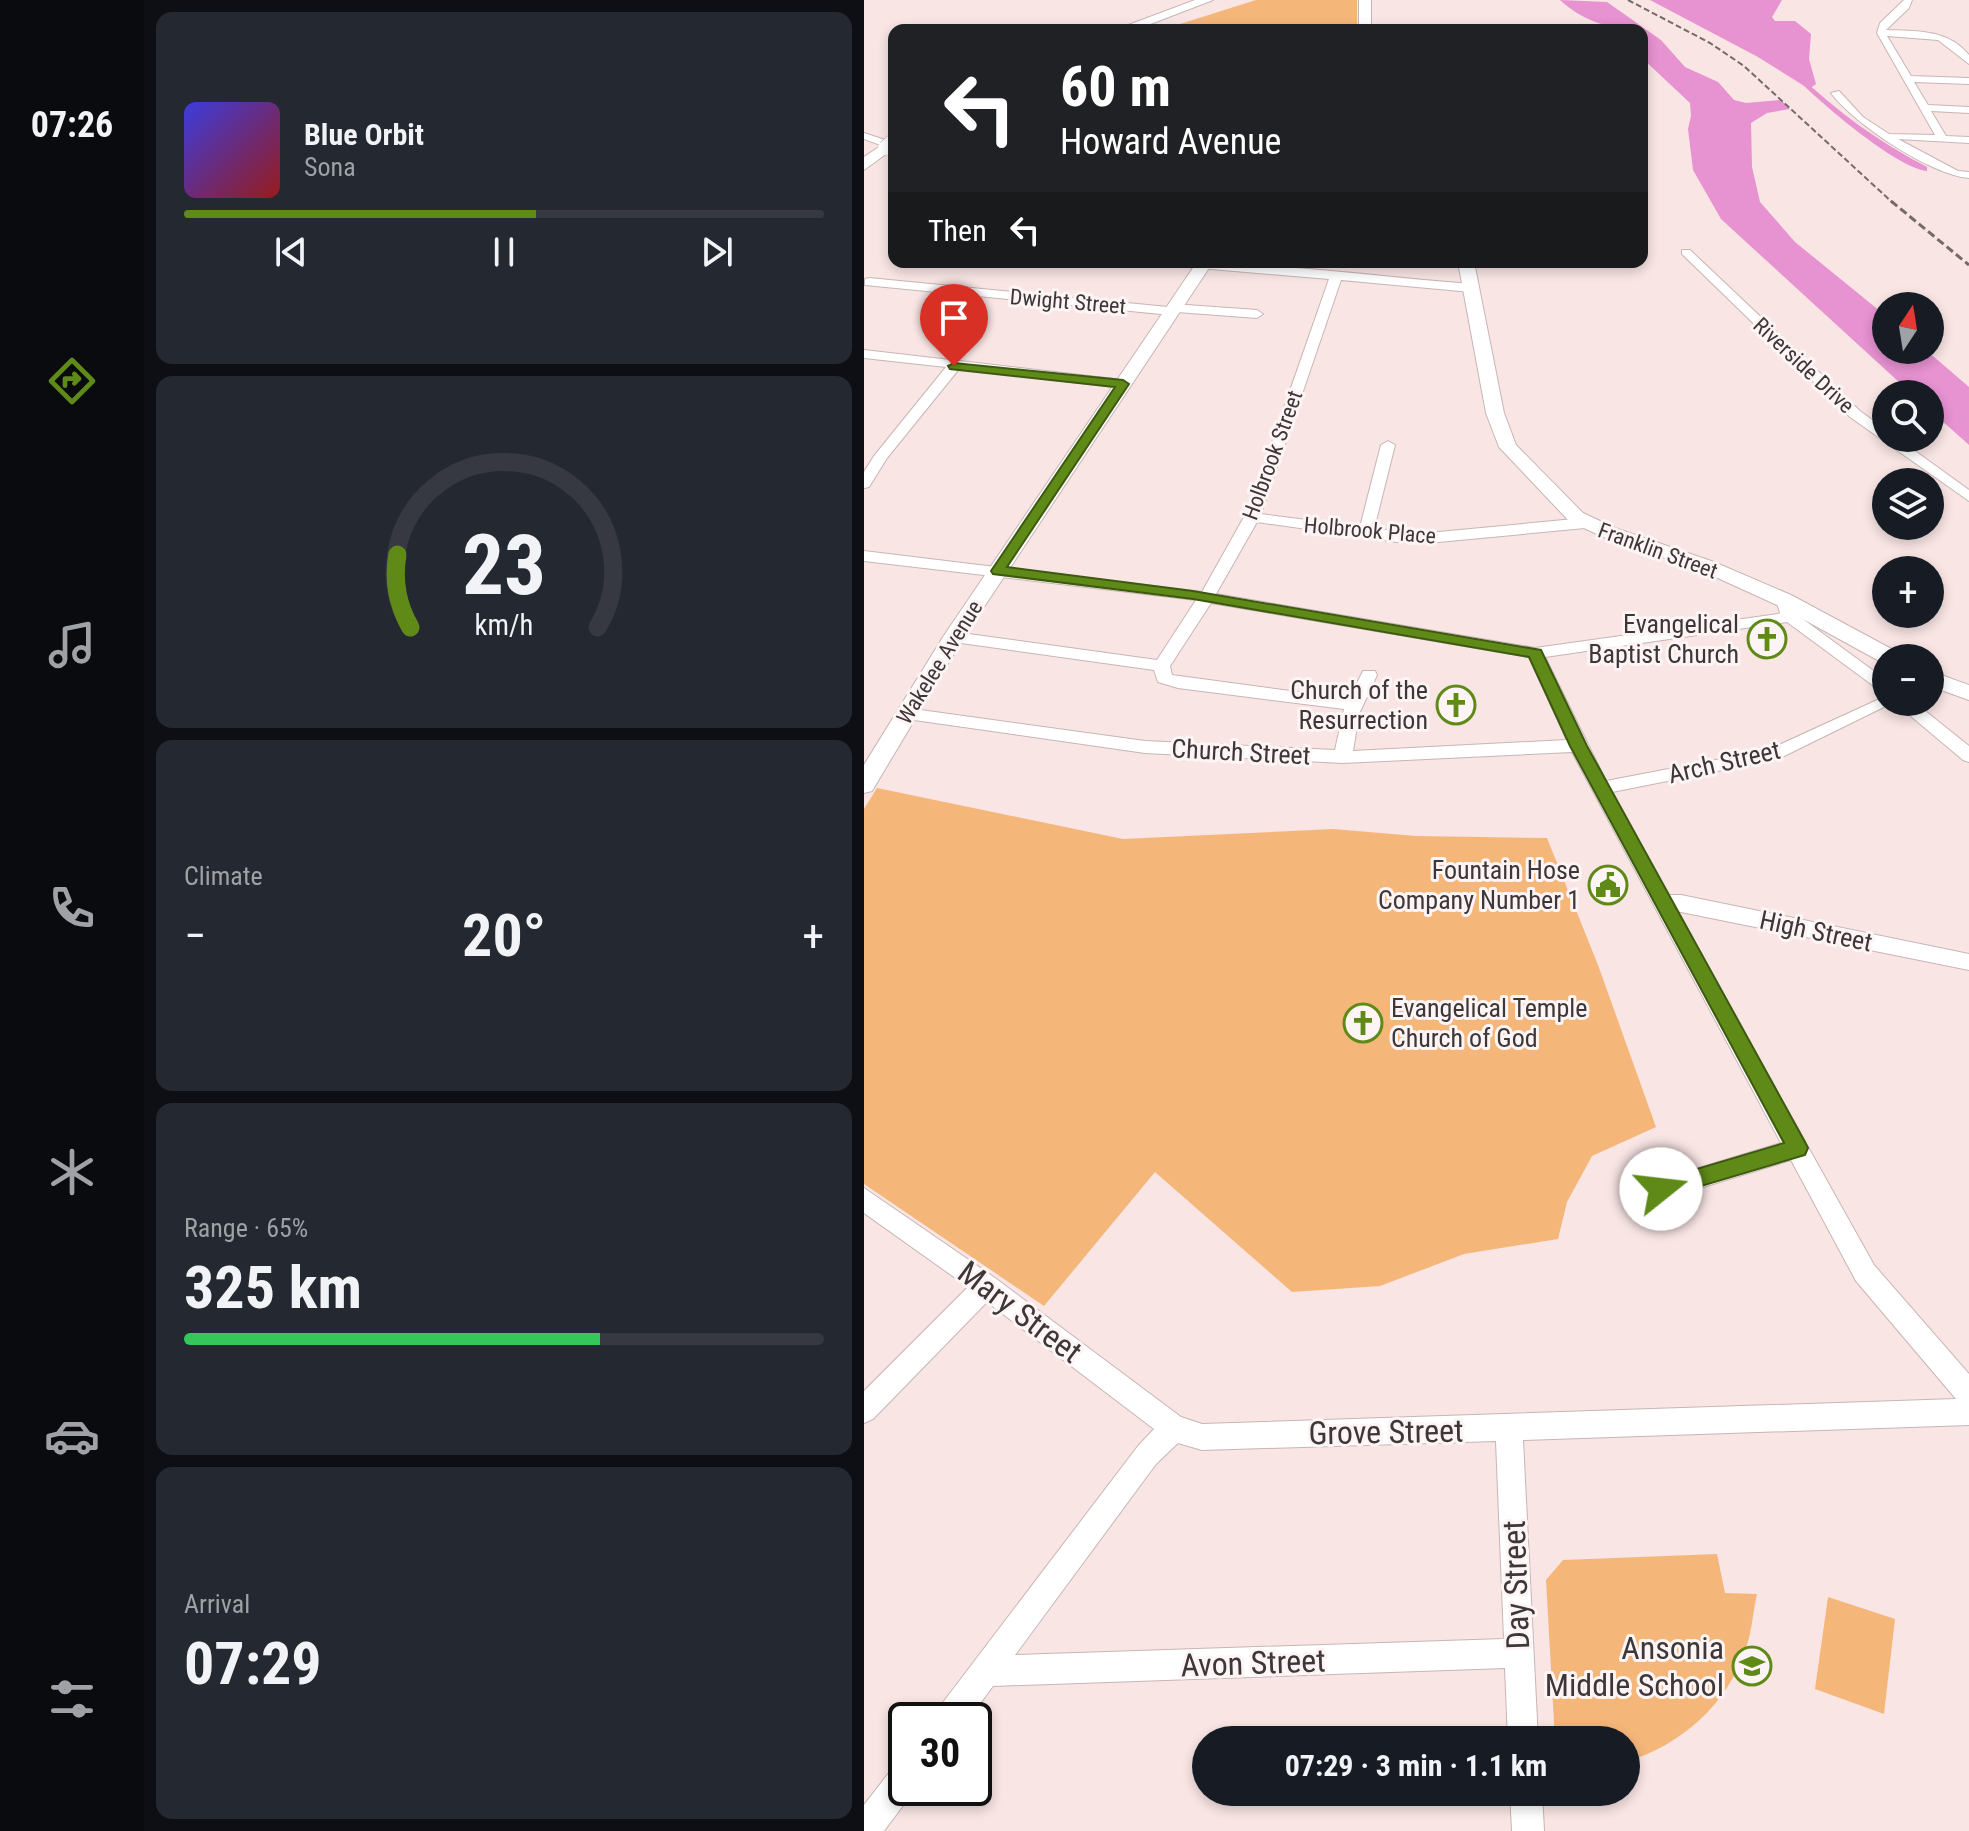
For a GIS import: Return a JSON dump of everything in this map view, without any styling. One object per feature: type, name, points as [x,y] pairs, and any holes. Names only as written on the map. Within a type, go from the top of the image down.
[{"type":"highway","points":[[1139,24],[1207,0]]},
{"type":"highway","points":[[1153,24],[1219,0]]},
{"type":"highway","points":[[1176,16],[1228,0]]},
{"type":"highway","points":[[864,165],[883,143]]},
{"type":"main road","points":[[1365,0],[1365,24]]},
{"type":"main road","name":"Wakelee Avenue","points":[[864,785],[954,637],[1201,268]]},
{"type":"main road","name":"Franklin Street","points":[[1467,268],[1495,413],[1508,447],[1585,523],[1707,566],[1786,608]]},
{"type":"main road","points":[[1786,608],[1872,649]]},
{"type":"main road","points":[[1944,683],[1969,693]]},
{"type":"street","points":[[1908,0],[1906,6],[1883,25],[1881,33],[1942,138]]},
{"type":"street","points":[[1881,33],[1943,37],[1960,47],[1969,61]]},
{"type":"street","points":[[1907,79],[1969,81]]},
{"type":"street","points":[[1836,93],[1845,108],[1889,136],[1956,174],[1969,175]]},
{"type":"street","points":[[1924,108],[1969,110]]},
{"type":"street","points":[[1889,136],[1969,140]]},
{"type":"street","name":"Riverside Drive","points":[[1686,252],[1855,414],[1969,497]]},
{"type":"street","points":[[1259,268],[1471,288]]},
{"type":"street","name":"Holbrook Street","points":[[1162,666],[1252,517],[1322,308],[1337,275]]},
{"type":"street","name":"Dwight Street","points":[[869,282],[1257,314]]},
{"type":"street","points":[[864,354],[1123,384]]},
{"type":"street","points":[[864,484],[881,456],[954,366]]},
{"type":"street","points":[[1366,533],[1388,445]]},
{"type":"street","name":"Holbrook Place","points":[[1252,517],[1366,533],[1439,537],[1585,523]]},
{"type":"street","points":[[864,556],[1206,597],[1535,653],[1620,643],[1786,608]]},
{"type":"street","name":"Franklin Street","points":[[1786,608],[1872,678]]},
{"type":"street","points":[[954,637],[1058,649],[1162,666],[1164,678],[1178,682],[1354,705]]},
{"type":"street","points":[[1535,653],[1578,746],[1865,1273],[1969,1394]]},
{"type":"street","points":[[1343,757],[1354,705],[1369,675]]},
{"type":"street","name":"Arch Street","points":[[1601,788],[1772,755],[1872,709]]},
{"type":"street","name":"Church Street","points":[[906,714],[1145,747],[1343,757],[1578,746]]},
{"type":"street","points":[[1920,716],[1969,756]]},
{"type":"street","name":"High Street","points":[[1663,903],[1681,903],[1969,962]]},
{"type":"street","points":[[1661,1189],[1798,1148]]},
{"type":"street","name":"Mary Street","points":[[864,1199],[986,1286],[1174,1428]]},
{"type":"street","points":[[864,1410],[986,1286]]},
{"type":"street","name":"Grove Street","points":[[1174,1428],[1202,1437],[1969,1412]]},
{"type":"street","points":[[963,1702],[1147,1455],[1174,1428]]},
{"type":"street","name":"Day Street","points":[[1509,1429],[1522,1726]]},
{"type":"street","name":"Avon Street","points":[[987,1671],[1518,1653]]},
{"type":"street","points":[[864,1831],[888,1800]]},
{"type":"street","points":[[1527,1806],[1528,1831]]},
{"type":"shaded area","points":[[1256,0],[1357,0],[1357,24],[1180,24]]},
{"type":"shaded area","points":[[1560,0],[1607,2],[1638,24],[1602,24],[1578,14]]},
{"type":"shaded area","points":[[1650,0],[1782,0],[1772,17],[1775,21],[1795,21],[1811,34],[1809,59],[1816,84],[1809,89],[1758,57]]},
{"type":"shaded area","points":[[1648,31],[1661,40],[1685,67],[1718,82],[1734,100],[1746,103],[1781,100],[1790,109],[1767,113],[1751,123],[1752,167],[1760,202],[1795,242],[1872,305],[1872,357],[1721,219],[1693,170],[1688,129],[1690,103],[1648,64]]},
{"type":"shaded area","points":[[1879,364],[1942,364],[1969,387],[1969,445],[1944,423],[1944,380],[1897,380]]},
{"type":"shaded area","points":[[877,788],[1123,839],[1333,829],[1416,836],[1547,838],[1598,965],[1656,1127],[1592,1156],[1567,1202],[1558,1239],[1464,1254],[1380,1286],[1292,1292],[1155,1172],[1044,1306],[864,1184],[864,809]]},
{"type":"shaded area","points":[[1717,1554],[1725,1593],[1757,1594],[1746,1648],[1727,1687],[1700,1720],[1646,1755],[1640,1757],[1640,1726],[1554,1726],[1546,1580],[1563,1560]]},
{"type":"shaded area","points":[[1828,1597],[1895,1619],[1884,1714],[1815,1689]]},
{"type":"waterway","points":[[1796,75],[1856,127],[1924,169]]},
{"type":"railway","points":[[1628,0],[1710,43],[1744,66],[1893,203]]},
{"type":"railway","points":[[1891,201],[1969,265]]},
{"type":"place","name":"Evangelical Baptist Church","points":[[1767,639]]},
{"type":"place","name":"Church of the Resurrection","points":[[1456,705]]},
{"type":"place","name":"Fountain Hose Company Number 1","points":[[1608,885]]},
{"type":"place","name":"Evangelical Temple Church of God","points":[[1363,1023]]},
{"type":"place","name":"Ansonia Middle School","points":[[1752,1666]]},
{"type":"route","points":[[954,366],[1123,384],[998,571],[1193,595],[1535,653],[1578,746],[1655,891],[1798,1148],[1661,1189]]}]
